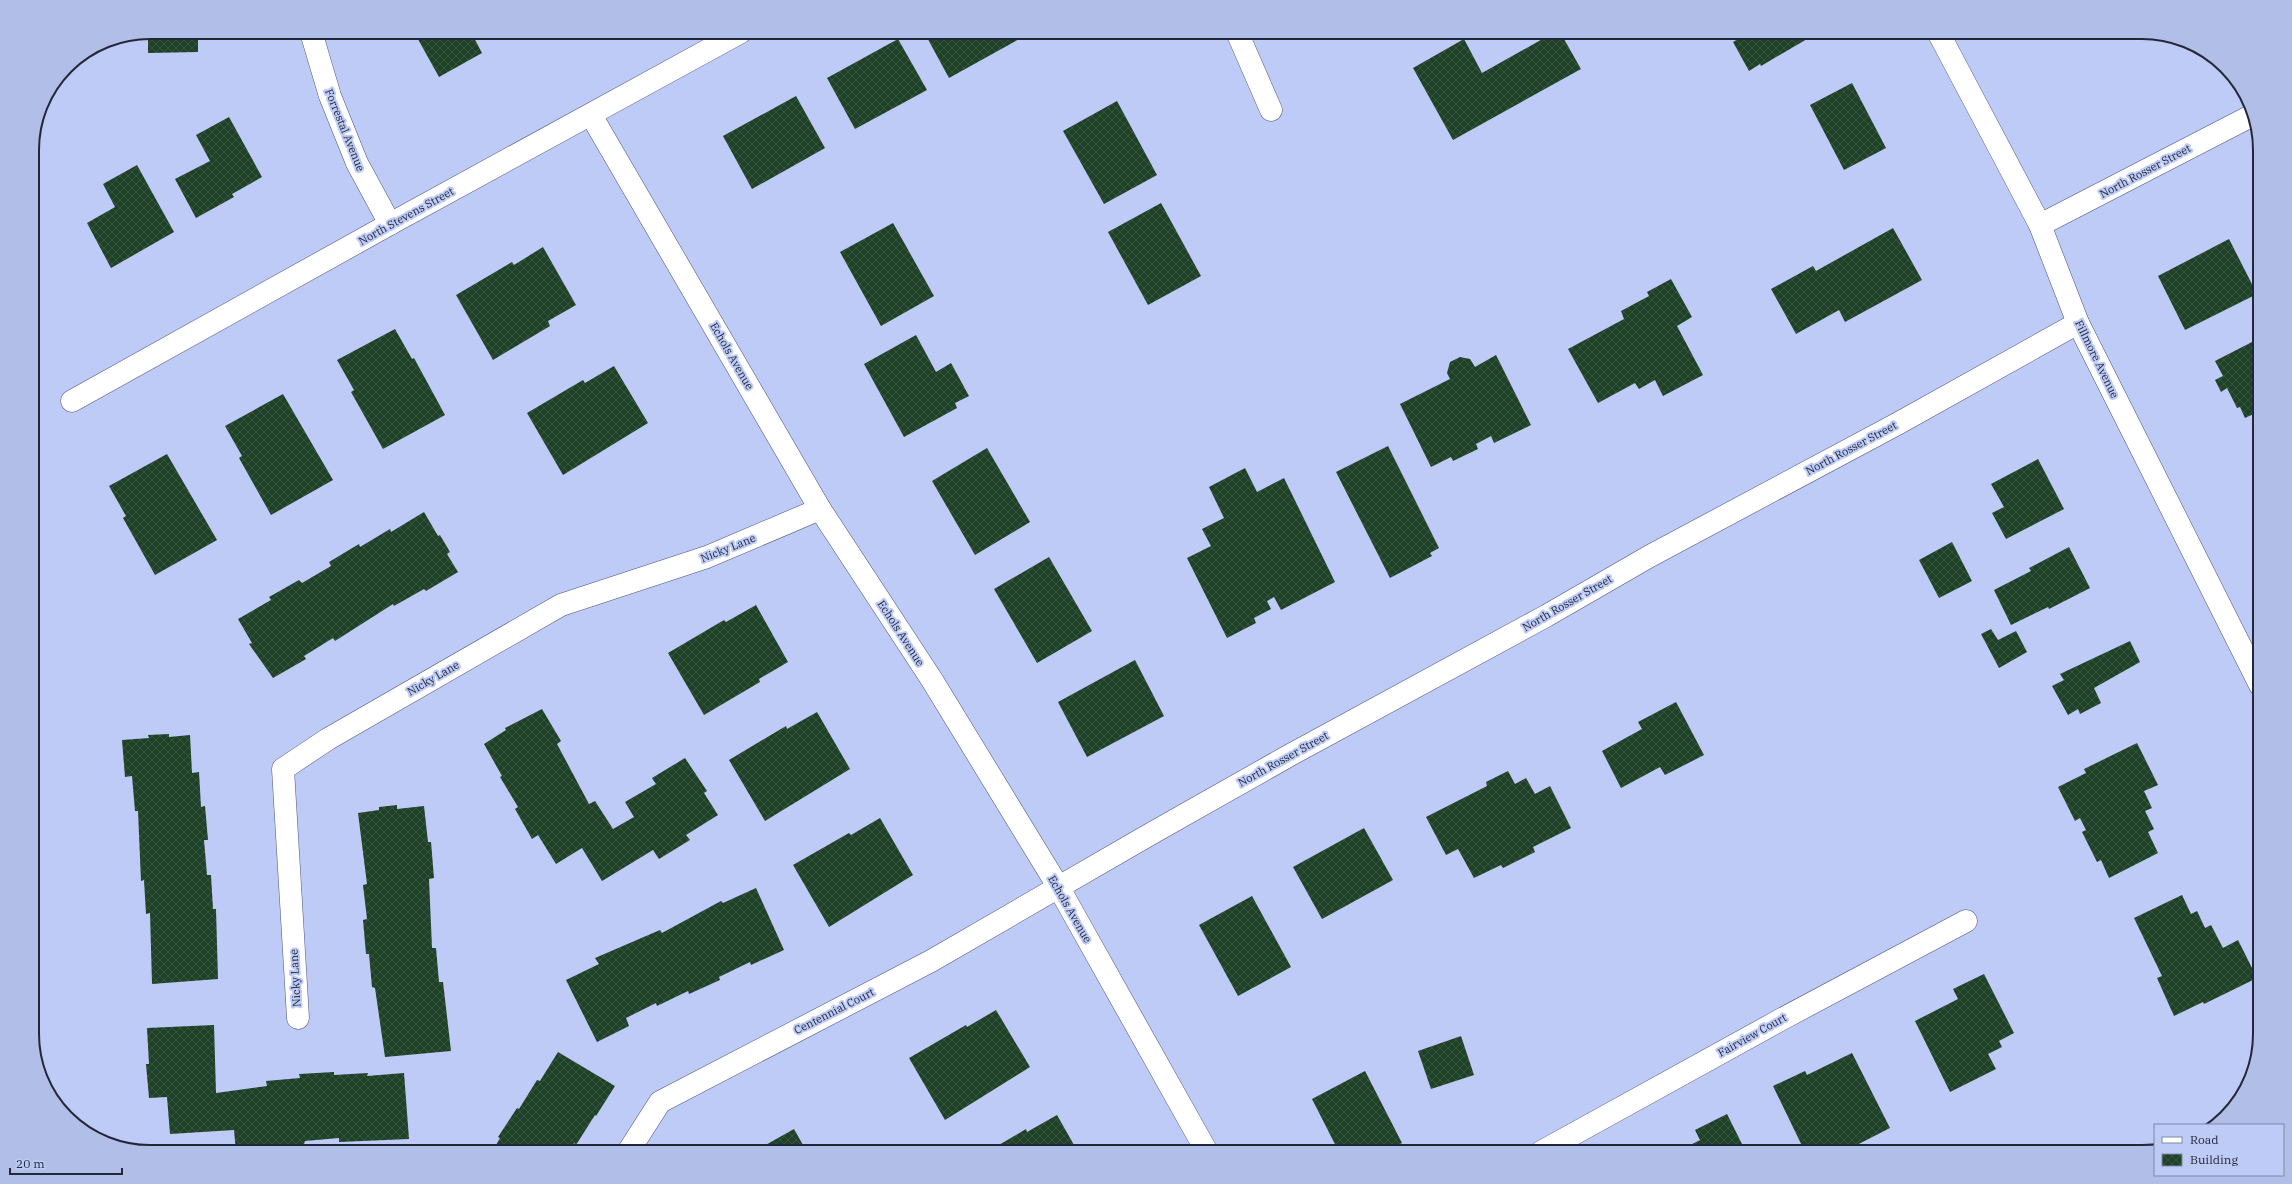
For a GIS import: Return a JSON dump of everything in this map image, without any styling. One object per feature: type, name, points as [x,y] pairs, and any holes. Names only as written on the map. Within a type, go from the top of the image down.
[{"type":"street","name":"Forrestal Avenue","points":[[313,39],[330,96],[357,163],[390,224]]},
{"type":"street","name":"North Stevens Street","points":[[72,402],[390,224],[592,115],[728,39]]},
{"type":"street","points":[[1240,39],[1271,110]]},
{"type":"street","name":"Fillmore Avenue","points":[[1942,39],[2040,226],[2078,323],[2253,671]]},
{"type":"street","name":"Echols Avenue","points":[[592,115],[820,509],[932,680],[1059,888],[1203,1145]]},
{"type":"street","name":"North Rosser Street","points":[[2040,226],[2248,118]]},
{"type":"street","name":"North Rosser Street","points":[[1059,888],[1154,832],[1650,556],[1897,424],[2078,323]]},
{"type":"street","name":"Nicky Lane","points":[[298,1018],[283,769],[328,739],[561,605],[707,557],[820,509]]},
{"type":"street","name":"Centennial Court","points":[[632,1145],[660,1102],[931,961],[1059,888]]},
{"type":"street","name":"Fairview Court","points":[[1554,1145],[1788,1015],[1966,921]]},
{"type":"building","points":[[148,39],[198,39],[198,52],[148,53]]},
{"type":"building","points":[[418,39],[475,39],[482,53],[439,77]]},
{"type":"building","points":[[898,39],[927,90],[855,129],[827,78]]},
{"type":"building","points":[[928,39],[1019,39],[949,78]]},
{"type":"building","points":[[1464,39],[1482,73],[1543,39],[1564,39],[1581,69],[1453,140],[1413,68]]},
{"type":"building","points":[[1738,39],[1807,39],[1761,66],[1760,64],[1749,71],[1733,42]]},
{"type":"building","points":[[1852,83],[1886,148],[1844,170],[1810,105]]},
{"type":"building","points":[[796,96],[825,148],[752,189],[723,136]]},
{"type":"building","points":[[1117,101],[1157,175],[1104,204],[1063,131]]},
{"type":"building","points":[[229,117],[262,177],[232,194],[234,197],[196,218],[175,179],[210,161],[196,135]]},
{"type":"building","points":[[137,165],[174,232],[111,268],[87,223],[115,207],[103,184]]},
{"type":"building","points":[[1161,203],[1201,276],[1148,305],[1108,232]]},
{"type":"building","points":[[893,223],[934,296],[881,326],[840,252]]},
{"type":"building","points":[[1893,228],[1922,280],[1845,322],[1839,310],[1796,334],[1771,289],[1813,266],[1816,271]]},
{"type":"building","points":[[2229,239],[2253,286],[2253,296],[2185,330],[2158,276]]},
{"type":"building","points":[[543,247],[576,305],[548,321],[550,326],[493,360],[456,295],[512,262],[514,265]]},
{"type":"building","points":[[1671,279],[1692,317],[1677,326],[1703,375],[1663,396],[1655,380],[1639,389],[1635,383],[1598,403],[1568,349],[1624,319],[1621,311],[1649,296],[1647,292]]},
{"type":"building","points":[[395,329],[412,359],[414,358],[445,415],[383,449],[351,392],[354,390],[337,360]]},
{"type":"building","points":[[916,335],[936,372],[951,363],[969,396],[955,403],[957,408],[904,437],[864,364]]},
{"type":"building","points":[[2252,342],[2253,414],[2245,418],[2240,407],[2237,408],[2227,388],[2221,392],[2215,380],[2223,376],[2215,361]]},
{"type":"building","points":[[1496,355],[1531,425],[1494,443],[1491,436],[1476,444],[1478,449],[1453,461],[1451,457],[1431,467],[1400,404],[1450,379],[1447,373],[1450,362],[1460,357],[1470,359],[1475,367]]},
{"type":"building","points":[[614,366],[648,423],[563,475],[527,413],[583,380],[585,383]]},
{"type":"building","points":[[283,394],[333,480],[271,515],[239,458],[242,456],[225,426]]},
{"type":"building","points":[[1388,446],[1439,548],[1430,553],[1432,556],[1390,578],[1336,472]]},
{"type":"building","points":[[987,448],[1030,522],[975,555],[932,481]]},
{"type":"building","points":[[167,454],[217,540],[155,575],[123,518],[126,516],[109,486]]},
{"type":"building","points":[[2038,459],[2064,509],[2006,539],[1992,513],[2004,507],[1991,484]]},
{"type":"building","points":[[1245,468],[1257,492],[1284,478],[1335,582],[1281,610],[1274,597],[1267,601],[1271,609],[1254,618],[1256,623],[1227,638],[1187,558],[1211,546],[1202,529],[1224,518],[1209,487]]},
{"type":"building","points":[[424,512],[438,536],[440,535],[450,552],[447,554],[458,572],[426,591],[424,589],[394,606],[393,604],[335,641],[333,638],[304,656],[306,659],[273,678],[249,644],[252,643],[238,619],[271,600],[269,597],[299,580],[302,583],[331,566],[329,562],[359,544],[360,547],[390,529],[391,532]]},
{"type":"building","points":[[1952,542],[1972,581],[1939,598],[1919,560]]},
{"type":"building","points":[[2069,547],[2090,588],[2049,609],[2048,607],[2011,625],[1994,590],[2031,571],[2029,568]]},
{"type":"building","points":[[1049,557],[1092,631],[1037,663],[994,589]]},
{"type":"building","points":[[756,605],[788,662],[759,679],[760,682],[704,715],[668,653],[724,620],[726,622]]},
{"type":"building","points":[[1991,629],[1998,640],[2016,631],[2027,652],[1999,668],[1981,634]]},
{"type":"building","points":[[2130,641],[2140,662],[2094,688],[2101,703],[2080,714],[2078,709],[2068,715],[2052,686],[2064,680],[2060,674]]},
{"type":"building","points":[[1135,660],[1164,716],[1087,757],[1058,702]]},
{"type":"building","points":[[1676,702],[1704,755],[1665,775],[1660,767],[1621,788],[1602,751],[1642,729],[1638,722]]},
{"type":"building","points":[[542,709],[561,741],[557,744],[589,804],[595,801],[613,829],[634,817],[625,802],[656,784],[652,778],[685,758],[707,791],[704,793],[718,815],[686,835],[690,840],[659,859],[653,850],[602,881],[582,848],[556,864],[538,835],[532,839],[515,809],[518,807],[500,777],[502,776],[484,744],[506,730],[505,728]]},
{"type":"building","points":[[817,712],[850,769],[765,821],[729,760],[786,726],[787,729]]},
{"type":"building","points":[[169,734],[169,737],[190,735],[192,773],[199,772],[201,807],[205,806],[208,840],[204,840],[207,875],[211,875],[213,909],[216,909],[218,979],[152,984],[150,913],[146,914],[144,880],[141,881],[138,811],[135,811],[132,776],[125,777],[122,740],[149,738],[148,735]]},
{"type":"building","points":[[2137,743],[2158,785],[2144,791],[2152,808],[2145,811],[2154,829],[2148,832],[2158,853],[2109,878],[2101,860],[2097,862],[2082,832],[2086,830],[2080,818],[2075,821],[2058,787],[2086,773],[2084,769]]},
{"type":"building","points":[[1508,771],[1515,784],[1526,778],[1535,794],[1550,786],[1571,828],[1533,847],[1535,852],[1503,868],[1501,865],[1474,878],[1458,849],[1446,855],[1426,817],[1487,786],[1486,782]]},
{"type":"building","points":[[397,805],[397,809],[424,806],[428,842],[431,842],[434,878],[429,879],[432,948],[436,948],[439,982],[443,982],[451,1051],[385,1057],[375,988],[372,987],[369,954],[366,954],[363,920],[367,919],[363,885],[367,884],[358,813],[379,810],[379,807]]},
{"type":"building","points":[[880,818],[913,875],[829,927],[793,865],[849,833],[851,835]]},
{"type":"building","points":[[1364,828],[1393,880],[1322,919],[1293,867]]},
{"type":"building","points":[[756,888],[784,950],[751,965],[750,962],[719,977],[720,980],[689,994],[688,991],[657,1006],[656,1003],[626,1018],[629,1026],[597,1042],[566,980],[599,964],[595,958],[660,930],[662,933],[721,901],[723,903]]},
{"type":"building","points":[[2182,895],[2191,914],[2197,911],[2205,928],[2211,925],[2223,948],[2238,940],[2253,970],[2253,980],[2204,1004],[2203,1002],[2174,1016],[2157,978],[2162,976],[2134,918]]},
{"type":"building","points":[[1252,896],[1291,967],[1238,996],[1199,925]]},
{"type":"building","points":[[1984,974],[2014,1033],[1999,1041],[2002,1047],[1988,1054],[1996,1069],[1950,1092],[1915,1021],[1958,999],[1953,989]]},
{"type":"building","points":[[996,1010],[1030,1067],[945,1120],[909,1058],[966,1025],[967,1027]]},
{"type":"building","points":[[214,1025],[216,1093],[267,1086],[266,1081],[300,1078],[299,1074],[334,1072],[334,1075],[368,1073],[367,1076],[404,1073],[409,1139],[339,1142],[339,1138],[305,1141],[304,1144],[293,1145],[235,1145],[234,1130],[170,1134],[167,1097],[149,1098],[146,1064],[149,1064],[147,1028]]},
{"type":"building","points":[[1461,1036],[1474,1075],[1431,1089],[1418,1051]]},
{"type":"building","points":[[558,1052],[615,1086],[576,1145],[574,1143],[573,1145],[496,1145],[500,1138],[498,1137],[517,1108],[519,1109],[537,1080],[540,1081]]},
{"type":"building","points":[[1852,1053],[1890,1128],[1857,1145],[1802,1145],[1773,1086],[1805,1071],[1807,1075]]},
{"type":"building","points":[[1365,1071],[1402,1143],[1398,1145],[1335,1145],[1312,1099]]},
{"type":"building","points":[[1727,1114],[1742,1145],[1690,1145],[1700,1140],[1695,1130]]},
{"type":"building","points":[[1057,1115],[1074,1145],[999,1145],[1026,1129],[1027,1132]]},
{"type":"building","points":[[794,1129],[803,1145],[765,1145]]}]
